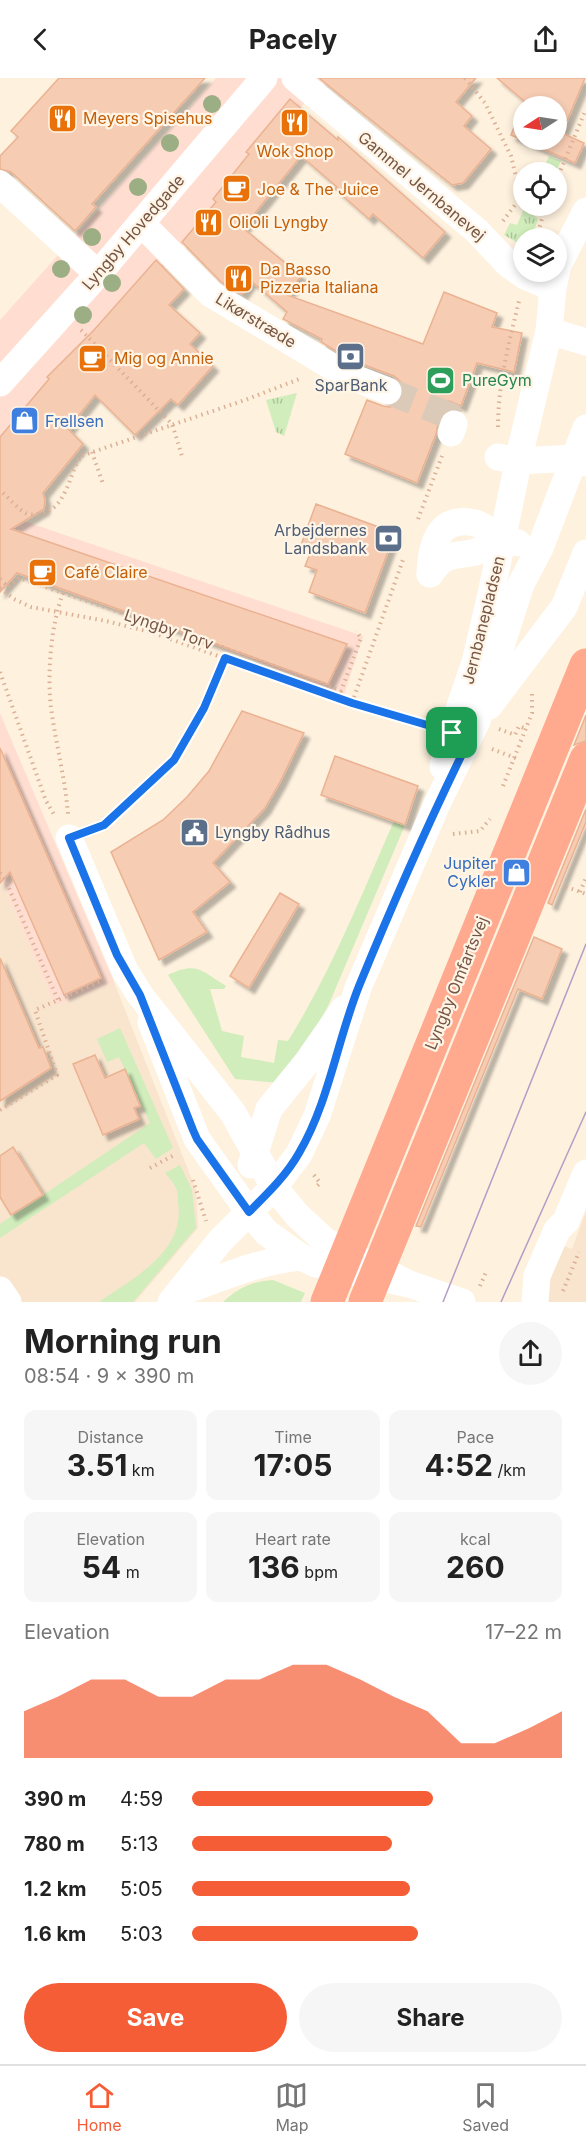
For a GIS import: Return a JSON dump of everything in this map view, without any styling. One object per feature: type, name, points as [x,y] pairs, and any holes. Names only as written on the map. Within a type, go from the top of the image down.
[{"type":"highway","name":"Lyngby Omfartsvej","points":[[327,1302],[586,665]]},
{"type":"highway","points":[[365,1302],[586,759]]},
{"type":"street","name":"Lyngby Hovedgade","points":[[0,383],[98,274],[264,78]]},
{"type":"street","name":"Gammel Jernbanevej","points":[[295,78],[488,241],[509,265],[521,274],[553,288]]},
{"type":"street","points":[[0,184],[98,274]]},
{"type":"street","name":"Jernbanepladsen","points":[[466,731],[475,662],[503,540],[508,459],[549,331],[553,288],[558,265],[586,211]]},
{"type":"street","name":"Likørstræde","points":[[141,223],[211,294],[353,378],[388,391]]},
{"type":"street","points":[[549,331],[586,342]]},
{"type":"street","name":"Jernbanepladsen","points":[[175,1297],[213,1231],[243,1205],[274,1187],[299,1154],[317,1116],[358,988],[437,804],[521,584],[580,460],[586,428]]},
{"type":"street","points":[[508,459],[580,460]]},
{"type":"street","name":"Jernbanepladsen","points":[[503,540],[540,548]]},
{"type":"street","name":"Jernbanepladsen","points":[[466,731],[564,607],[586,553]]},
{"type":"street","points":[[69,838],[125,971],[140,995],[233,1113],[274,1187],[297,1215],[325,1241],[409,1284]]},
{"type":"street","name":"Jernbanepladsen","points":[[243,1205],[269,1109],[308,1061],[358,988]]},
{"type":"street","points":[[140,995],[197,1139],[243,1205],[267,1233],[301,1257],[316,1264],[409,1284],[462,1302]]},
{"type":"street","points":[[535,1302],[537,1276],[557,1230],[566,1221],[586,1173]]},
{"type":"street","points":[[175,1297],[254,1265],[301,1257]]},
{"type":"street","points":[[0,1290],[9,1302]]},
{"type":"path","points":[[465,78],[485,103],[513,164]]},
{"type":"path","points":[[564,162],[586,109]]},
{"type":"path","points":[[488,241],[513,209]]},
{"type":"path","points":[[63,312],[172,424],[183,459]]},
{"type":"path","points":[[3,493],[25,513],[43,514],[63,497],[81,456],[245,400],[306,376],[317,357]]},
{"type":"path","points":[[92,452],[102,484]]},
{"type":"path","name":"Lyngby Torv","points":[[0,579],[8,587],[19,578],[225,648],[341,691],[361,638],[357,631]]},
{"type":"path","points":[[0,588],[14,599],[31,607],[150,632],[352,703],[466,731],[521,761]]},
{"type":"path","points":[[63,593],[56,612],[49,681],[51,707],[66,789],[69,838]]},
{"type":"path","points":[[69,838],[104,825],[174,760],[204,708],[225,658]]},
{"type":"path","points":[[0,672],[46,801],[69,838]]},
{"type":"path","points":[[502,789],[532,713],[531,687]]},
{"type":"path","points":[[417,851],[443,836],[480,831],[489,821],[494,810]]},
{"type":"path","points":[[0,873],[4,877],[58,1000]]},
{"type":"path","points":[[580,892],[586,878]]},
{"type":"path","points":[[566,887],[586,894]]},
{"type":"path","points":[[0,1110],[57,1075],[35,1010],[125,971]]},
{"type":"path","points":[[150,1168],[182,1151]]},
{"type":"path","points":[[314,1176],[320,1183],[316,1187]]},
{"type":"path","points":[[192,1179],[213,1231]]},
{"type":"path","points":[[564,1291],[579,1252]]},
{"type":"shaded area","points":[[216,78],[326,78],[0,458],[0,320]]},
{"type":"shaded area","points":[[0,513],[363,636],[344,695],[18,569]]},
{"type":"shaded area","points":[[0,713],[114,982],[55,1006],[0,876]]},
{"type":"shaded area","points":[[0,876],[55,1006],[114,982],[196,1190],[198,1228],[135,1302],[0,1302]]},
{"type":"shaded area","points":[[586,1211],[586,1302],[539,1302],[561,1245],[572,1249]]},
{"type":"green space","points":[[549,156],[561,161],[561,162],[546,162]]},
{"type":"green space","points":[[521,216],[535,216],[538,219],[535,228],[513,228],[513,240],[504,235],[510,223],[517,225]]},
{"type":"green space","points":[[297,393],[284,436],[276,432],[266,400]]},
{"type":"green space","points":[[394,821],[405,825],[329,1004],[314,1032],[280,1083],[235,1079],[168,975],[193,968],[226,986],[224,989],[210,989],[222,1031],[244,1036],[241,1057],[274,1063],[278,1040],[288,1041],[304,1015],[345,933]]},
{"type":"green space","points":[[120,1028],[173,1148],[156,1159],[144,1143],[0,1238],[0,1224],[150,1123],[119,1057],[107,1062],[97,1039]]},
{"type":"green space","points":[[180,1165],[192,1190],[196,1228],[133,1302],[99,1302],[154,1262],[174,1235],[178,1220],[178,1193],[165,1173]]},
{"type":"green space","points":[[273,1280],[305,1293],[301,1302],[223,1302],[246,1286]]},
{"type":"building","points":[[59,78],[205,78],[92,204],[96,207],[75,231],[11,172],[0,169],[0,156],[18,137],[11,131]]},
{"type":"building","points":[[319,78],[476,78],[456,102],[472,116],[464,126],[491,149],[463,183],[452,185]]},
{"type":"building","points":[[497,78],[585,78],[567,121],[567,96],[518,96]]},
{"type":"building","points":[[290,99],[338,140],[338,137],[445,232],[423,258],[373,214],[369,219],[301,156],[243,228],[301,276],[287,295],[423,344],[444,292],[497,313],[492,327],[522,333],[514,372],[477,363],[461,406],[449,401],[439,419],[436,434],[417,483],[345,454],[367,400],[390,407],[397,404],[404,389],[400,381],[394,376],[351,360],[321,342],[322,339],[283,319],[287,312],[251,281],[242,294],[221,282],[182,242],[216,202],[213,199],[249,154],[246,152]]},
{"type":"building","points":[[567,135],[584,143],[575,163],[545,150],[567,150]]},
{"type":"building","points":[[156,260],[184,289],[169,305],[200,333],[190,344],[213,366],[178,405],[171,399],[135,435],[95,395],[68,429],[83,444],[43,493],[44,509],[11,529],[347,644],[328,684],[17,573],[0,592],[0,437],[49,379],[47,377],[94,330]]},
{"type":"building","points":[[316,504],[395,533],[365,613],[309,592],[317,570],[305,566],[312,549],[301,545]]},
{"type":"building","name":"Lyngby Rådhus","points":[[242,711],[304,733],[265,808],[213,863],[230,882],[193,912],[207,932],[159,960],[111,852],[163,820],[187,797],[209,771]]},
{"type":"building","points":[[586,715],[586,741],[574,745]]},
{"type":"building","points":[[0,748],[101,978],[64,995],[10,872],[0,883]]},
{"type":"building","points":[[335,756],[418,786],[405,825],[321,795]]},
{"type":"building","points":[[586,809],[586,822],[552,905],[548,903]]},
{"type":"building","points":[[280,893],[299,904],[249,988],[230,976]]},
{"type":"building","points":[[534,937],[562,949],[542,999],[518,989],[421,1227],[416,1226]]},
{"type":"building","points":[[0,958],[39,1048],[43,1047],[51,1068],[0,1101]]},
{"type":"building","points":[[95,1055],[105,1078],[125,1069],[140,1106],[134,1108],[139,1119],[103,1135],[73,1064]]},
{"type":"building","points":[[13,1147],[43,1195],[11,1215],[0,1197],[0,1156]]},
{"type":"tunnel","points":[[388,391],[450,416],[454,424]]},
{"type":"tram line","points":[[443,1302],[586,944]]},
{"type":"tram line","points":[[501,1302],[586,1112]]},
{"type":"place","name":"Meyers Spisehus","points":[[62,118]]},
{"type":"place","name":"Wok Shop","points":[[295,123]]},
{"type":"place","name":"Joe & The Juice","points":[[236,189]]},
{"type":"place","name":"OliOli Lyngby","points":[[208,222]]},
{"type":"place","name":"Da Basso Pizzeria Italiana","points":[[239,278]]},
{"type":"place","name":"SparBank","points":[[351,357]]},
{"type":"place","name":"Mig og Annie","points":[[93,358]]},
{"type":"place","name":"PureGym","points":[[441,380]]},
{"type":"place","name":"Frellsen","points":[[24,421]]},
{"type":"place","name":"Arbejdernes Landsbank","points":[[388,539]]},
{"type":"place","name":"Café Claire","points":[[43,572]]},
{"type":"place","name":"Lyngby Rådhus","points":[[194,832]]},
{"type":"place","name":"Jupiter Cykler","points":[[517,872]]},
{"type":"route","points":[[225,658],[352,703],[452,733],[469,740],[437,804],[358,988],[317,1116],[299,1154],[274,1187],[249,1212],[197,1139],[140,995],[117,955],[69,838],[104,825],[174,760],[204,708],[225,658]]}]
